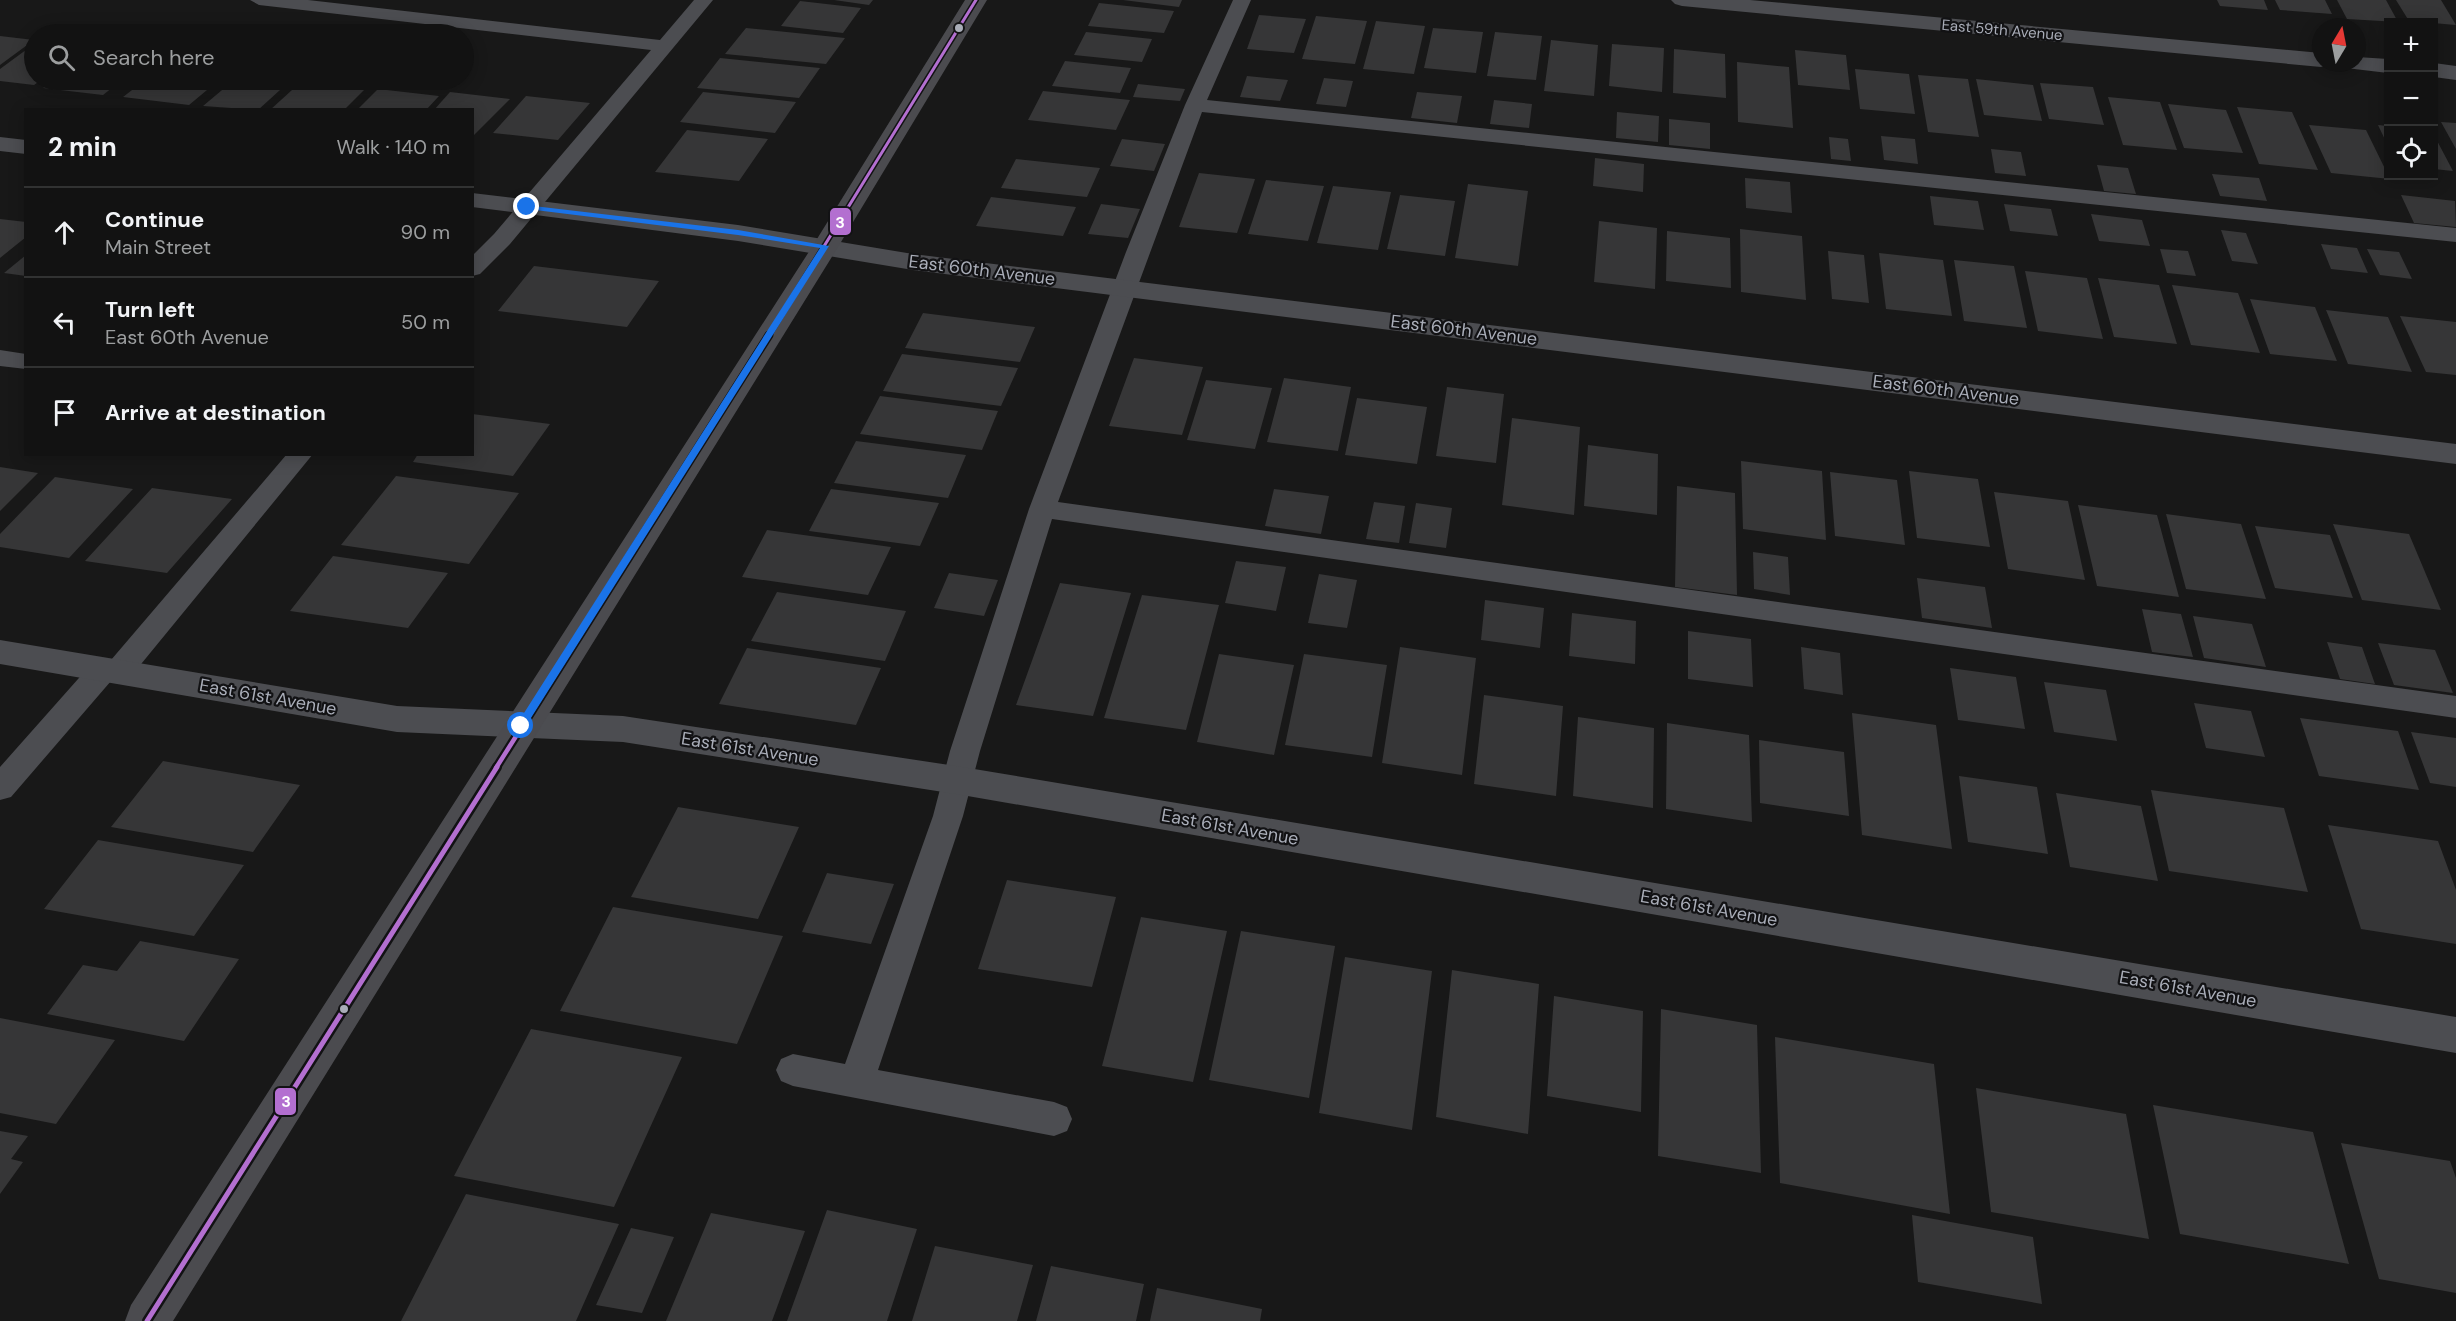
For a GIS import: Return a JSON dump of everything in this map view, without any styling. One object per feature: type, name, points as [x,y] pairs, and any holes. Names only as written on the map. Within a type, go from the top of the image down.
[{"type":"main road","points":[[147,1321],[825,246],[976,0]]},
{"type":"street","name":"East 59th Avenue","points":[[1682,0],[2312,59]]},
{"type":"street","points":[[2366,64],[2384,66]]},
{"type":"street","points":[[2438,71],[2456,73]]},
{"type":"street","points":[[0,144],[24,147]]},
{"type":"street","name":"East 60th Avenue","points":[[474,200],[738,233],[913,262],[2456,454]]},
{"type":"street","name":"East 61st Avenue","points":[[0,652],[397,720],[623,729],[956,780],[2456,1035]]},
{"type":"lane","points":[[259,0],[470,24]]},
{"type":"lane","points":[[474,267],[704,0]]},
{"type":"lane","points":[[856,1082],[948,816],[956,780],[1042,509],[1195,105],[1242,0]]},
{"type":"lane","points":[[474,24],[664,46]]},
{"type":"lane","points":[[1195,105],[2456,235]]},
{"type":"lane","points":[[0,358],[24,362]]},
{"type":"lane","points":[[0,788],[111,671],[299,456]]},
{"type":"lane","points":[[1042,509],[2456,707]]},
{"type":"lane","points":[[793,1070],[1054,1119]]},
{"type":"building","points":[[834,0],[873,0],[869,5]]},
{"type":"building","points":[[1123,0],[1182,0],[1179,7]]},
{"type":"building","points":[[2217,0],[2264,0],[2268,10],[2220,6]]},
{"type":"building","points":[[2275,0],[2325,0],[2332,14],[2280,10]]},
{"type":"building","points":[[2337,0],[2386,0],[2396,18],[2384,18],[2384,21],[2346,18]]},
{"type":"building","points":[[2396,0],[2441,0],[2456,25],[2438,23],[2438,18],[2407,18]]},
{"type":"building","points":[[800,1],[861,8],[843,33],[781,26]]},
{"type":"building","points":[[1099,3],[1174,11],[1164,33],[1088,26]]},
{"type":"building","points":[[1259,15],[1306,19],[1294,53],[1247,49]]},
{"type":"building","points":[[1316,16],[1367,21],[1355,64],[1302,59]]},
{"type":"building","points":[[1376,21],[1425,26],[1414,74],[1363,69]]},
{"type":"building","points":[[746,28],[845,38],[826,64],[725,54]]},
{"type":"building","points":[[1433,28],[1483,32],[1476,73],[1424,68]]},
{"type":"building","points":[[1086,32],[1152,39],[1142,62],[1074,55]]},
{"type":"building","points":[[1495,32],[1542,36],[1536,80],[1487,76]]},
{"type":"building","points":[[0,36],[24,39],[24,47],[0,65]]},
{"type":"building","points":[[1551,40],[1598,45],[1594,96],[1544,91]]},
{"type":"building","points":[[1612,44],[1664,48],[1662,92],[1609,86]]},
{"type":"building","points":[[1674,49],[1725,54],[1726,98],[1673,93]]},
{"type":"building","points":[[1795,50],[1846,55],[1850,90],[1798,85]]},
{"type":"building","points":[[24,51],[24,84],[0,81],[0,69]]},
{"type":"building","points":[[720,58],[820,68],[799,98],[697,88]]},
{"type":"building","points":[[1065,61],[1131,68],[1120,93],[1052,86]]},
{"type":"building","points":[[1737,62],[1789,67],[1793,128],[1738,122]]},
{"type":"building","points":[[1855,69],[1909,74],[1915,114],[1860,109]]},
{"type":"building","points":[[1918,75],[1968,79],[1979,137],[1928,132]]},
{"type":"building","points":[[1247,76],[1288,80],[1280,101],[1240,97]]},
{"type":"building","points":[[1324,78],[1353,81],[1346,107],[1316,104]]},
{"type":"building","points":[[1976,79],[2033,85],[2042,121],[1984,115]]},
{"type":"building","points":[[2040,83],[2093,87],[2104,125],[2049,119]]},
{"type":"building","points":[[1138,84],[1185,89],[1180,101],[1133,97]]},
{"type":"building","points":[[60,90],[109,90],[103,95]]},
{"type":"building","points":[[132,90],[207,90],[189,105],[123,97]]},
{"type":"building","points":[[222,90],[280,90],[260,108],[203,106]]},
{"type":"building","points":[[292,90],[364,90],[346,108],[272,108]]},
{"type":"building","points":[[377,90],[439,96],[428,108],[359,108]]},
{"type":"building","points":[[1043,91],[1130,100],[1116,130],[1028,120]]},
{"type":"building","points":[[450,92],[510,99],[474,135],[474,108],[436,108]]},
{"type":"building","points":[[703,92],[796,102],[775,133],[680,122]]},
{"type":"building","points":[[1417,92],[1462,96],[1457,123],[1411,118]]},
{"type":"building","points":[[526,96],[590,103],[558,140],[493,133]]},
{"type":"building","points":[[2108,97],[2160,102],[2177,150],[2123,145]]},
{"type":"building","points":[[1494,100],[1532,104],[1529,128],[1490,124]]},
{"type":"building","points":[[2168,104],[2226,110],[2243,153],[2184,148]]},
{"type":"building","points":[[2237,107],[2292,112],[2318,170],[2259,164]]},
{"type":"building","points":[[1617,112],[1659,116],[1658,142],[1616,138]]},
{"type":"building","points":[[1669,119],[1710,123],[1710,149],[1669,145]]},
{"type":"building","points":[[2441,122],[2456,123],[2456,149]]},
{"type":"building","points":[[2309,125],[2366,130],[2384,167],[2384,178],[2331,173]]},
{"type":"building","points":[[2378,125],[2384,126],[2384,138]]},
{"type":"building","points":[[687,130],[768,139],[739,181],[655,172]]},
{"type":"building","points":[[1881,136],[1915,139],[1918,164],[1884,160]]},
{"type":"building","points":[[1829,137],[1848,139],[1851,161],[1831,159]]},
{"type":"building","points":[[1122,139],[1165,144],[1154,171],[1110,166]]},
{"type":"building","points":[[2438,143],[2453,171],[2438,169]]},
{"type":"building","points":[[1991,149],[2021,152],[2026,176],[1995,173]]},
{"type":"building","points":[[1595,158],[1644,164],[1643,192],[1593,186]]},
{"type":"building","points":[[1016,159],[1100,168],[1087,197],[1001,188]]},
{"type":"building","points":[[2097,165],[2128,168],[2136,194],[2104,191]]},
{"type":"building","points":[[1199,173],[1255,179],[1237,233],[1179,227]]},
{"type":"building","points":[[2212,174],[2259,178],[2267,201],[2220,196]]},
{"type":"building","points":[[1745,178],[1790,182],[1792,213],[1746,208]]},
{"type":"building","points":[[1266,180],[1324,186],[1308,241],[1248,234]]},
{"type":"building","points":[[1468,184],[1528,191],[1518,266],[1455,258]]},
{"type":"building","points":[[1333,186],[1391,192],[1378,250],[1317,243]]},
{"type":"building","points":[[1400,195],[1455,201],[1445,256],[1387,249]]},
{"type":"building","points":[[2401,195],[2455,201],[2456,227],[2414,223]]},
{"type":"building","points":[[1930,196],[1978,201],[1984,230],[1934,225]]},
{"type":"building","points":[[991,197],[1076,207],[1063,236],[976,226]]},
{"type":"building","points":[[1101,204],[1140,209],[1128,238],[1088,234]]},
{"type":"building","points":[[2004,204],[2051,209],[2058,236],[2010,231]]},
{"type":"building","points":[[2091,214],[2142,220],[2150,246],[2099,241]]},
{"type":"building","points":[[0,219],[24,222],[24,239],[0,258]]},
{"type":"building","points":[[1599,221],[1657,228],[1655,289],[1594,282]]},
{"type":"building","points":[[1740,229],[1802,236],[1806,300],[1741,292]]},
{"type":"building","points":[[2221,230],[2246,233],[2258,264],[2232,261]]},
{"type":"building","points":[[1667,231],[1730,238],[1731,288],[1666,281]]},
{"type":"building","points":[[2321,244],[2357,248],[2368,273],[2331,269]]},
{"type":"building","points":[[2160,249],[2188,251],[2196,276],[2167,273]]},
{"type":"building","points":[[2367,249],[2399,252],[2412,279],[2380,275]]},
{"type":"building","points":[[1828,251],[1864,255],[1869,303],[1832,299]]},
{"type":"building","points":[[1879,253],[1943,260],[1952,316],[1886,309]]},
{"type":"building","points":[[24,257],[24,276],[4,273]]},
{"type":"building","points":[[1954,260],[2014,266],[2027,328],[1964,321]]},
{"type":"building","points":[[534,266],[659,281],[627,327],[498,311]]},
{"type":"building","points":[[2025,271],[2087,278],[2103,339],[2038,331]]},
{"type":"building","points":[[2098,278],[2159,285],[2177,344],[2114,337]]},
{"type":"building","points":[[2172,285],[2238,293],[2260,353],[2191,345]]},
{"type":"building","points":[[2250,299],[2315,307],[2337,361],[2270,354]]},
{"type":"building","points":[[2326,310],[2388,317],[2412,372],[2348,364]]},
{"type":"building","points":[[923,313],[1035,327],[1020,362],[905,348]]},
{"type":"building","points":[[2400,316],[2456,322],[2456,375],[2426,372]]},
{"type":"building","points":[[902,354],[1018,368],[1001,406],[883,391]]},
{"type":"building","points":[[1134,358],[1203,367],[1182,435],[1109,426]]},
{"type":"building","points":[[1284,378],[1351,387],[1338,451],[1267,442]]},
{"type":"building","points":[[1206,380],[1272,388],[1255,449],[1187,440]]},
{"type":"building","points":[[1447,387],[1504,394],[1496,463],[1436,456]]},
{"type":"building","points":[[880,396],[998,411],[982,450],[860,434]]},
{"type":"building","points":[[1357,398],[1427,407],[1417,464],[1345,455]]},
{"type":"building","points":[[474,414],[550,424],[513,476],[413,462],[417,456],[474,456]]},
{"type":"building","points":[[1512,418],[1580,427],[1574,515],[1502,505]]},
{"type":"building","points":[[856,441],[966,455],[948,498],[834,483]]},
{"type":"building","points":[[1588,445],[1658,454],[1657,515],[1584,506]]},
{"type":"building","points":[[1741,461],[1822,471],[1826,540],[1743,529]]},
{"type":"building","points":[[0,467],[38,473],[0,511]]},
{"type":"building","points":[[1909,471],[1978,479],[1990,547],[1917,538]]},
{"type":"building","points":[[1830,472],[1897,480],[1905,545],[1835,536]]},
{"type":"building","points":[[396,476],[519,493],[469,564],[341,545]]},
{"type":"building","points":[[55,477],[133,489],[69,558],[0,547],[0,534]]},
{"type":"building","points":[[1677,486],[1735,493],[1737,595],[1675,587]]},
{"type":"building","points":[[152,488],[232,499],[167,573],[85,561]]},
{"type":"building","points":[[831,489],[939,503],[920,546],[809,531]]},
{"type":"building","points":[[1274,489],[1329,496],[1321,534],[1265,526]]},
{"type":"building","points":[[1994,492],[2068,501],[2085,580],[2008,569]]},
{"type":"building","points":[[1374,502],[1405,506],[1399,543],[1366,539]]},
{"type":"building","points":[[1416,503],[1452,508],[1446,548],[1409,543]]},
{"type":"building","points":[[2078,505],[2157,515],[2179,597],[2097,586]]},
{"type":"building","points":[[2166,514],[2241,524],[2266,599],[2186,589]]},
{"type":"building","points":[[2333,524],[2409,534],[2441,610],[2362,600]]},
{"type":"building","points":[[2255,526],[2330,535],[2353,598],[2275,588]]},
{"type":"building","points":[[767,530],[891,547],[868,595],[742,577]]},
{"type":"building","points":[[1753,552],[1788,557],[1790,595],[1754,589]]},
{"type":"building","points":[[333,556],[448,573],[408,628],[290,611]]},
{"type":"building","points":[[1236,561],[1286,567],[1276,611],[1225,603]]},
{"type":"building","points":[[949,573],[998,580],[984,616],[934,608]]},
{"type":"building","points":[[1319,574],[1357,580],[1347,628],[1308,623]]},
{"type":"building","points":[[1917,578],[1985,587],[1992,628],[1922,618]]},
{"type":"building","points":[[1060,583],[1131,593],[1093,716],[1016,705]]},
{"type":"building","points":[[777,592],[906,611],[885,661],[751,641]]},
{"type":"building","points":[[1142,595],[1219,605],[1186,730],[1104,718]]},
{"type":"building","points":[[1485,600],[1544,608],[1540,648],[1481,640]]},
{"type":"building","points":[[2142,609],[2181,614],[2193,657],[2152,652]]},
{"type":"building","points":[[1572,613],[1636,621],[1635,664],[1569,656]]},
{"type":"building","points":[[2193,616],[2252,624],[2266,667],[2204,658]]},
{"type":"building","points":[[1688,631],[1751,639],[1753,687],[1688,679]]},
{"type":"building","points":[[2327,642],[2362,647],[2375,684],[2340,679]]},
{"type":"building","points":[[2378,643],[2435,650],[2453,693],[2394,685]]},
{"type":"building","points":[[1400,647],[1476,658],[1462,775],[1382,763]]},
{"type":"building","points":[[1801,647],[1840,653],[1843,695],[1804,689]]},
{"type":"building","points":[[747,648],[881,668],[856,725],[719,704]]},
{"type":"building","points":[[1219,654],[1294,665],[1274,755],[1197,742]]},
{"type":"building","points":[[1304,654],[1387,665],[1372,757],[1285,745]]},
{"type":"building","points":[[1950,668],[2016,677],[2025,729],[1958,720]]},
{"type":"building","points":[[2044,682],[2106,690],[2117,741],[2054,732]]},
{"type":"building","points":[[1484,695],[1563,706],[1556,796],[1474,784]]},
{"type":"building","points":[[2194,703],[2251,711],[2265,757],[2206,748]]},
{"type":"building","points":[[1852,713],[1936,725],[1952,849],[1862,835]]},
{"type":"building","points":[[1578,717],[1654,728],[1653,808],[1573,796]]},
{"type":"building","points":[[2300,718],[2398,731],[2419,790],[2319,776]]},
{"type":"building","points":[[1667,723],[1749,735],[1752,822],[1666,809]]},
{"type":"building","points":[[2411,732],[2456,738],[2456,787],[2430,783]]},
{"type":"building","points":[[1759,740],[1844,752],[1849,816],[1760,803]]},
{"type":"building","points":[[163,761],[300,785],[253,852],[111,827]]},
{"type":"building","points":[[1959,776],[2037,787],[2048,854],[1968,842]]},
{"type":"building","points":[[2151,790],[2284,808],[2308,892],[2169,871]]},
{"type":"building","points":[[2056,793],[2141,806],[2158,881],[2070,867]]},
{"type":"building","points":[[678,807],[799,827],[758,919],[631,897]]},
{"type":"building","points":[[2328,825],[2438,841],[2456,890],[2456,944],[2361,929]]},
{"type":"building","points":[[98,840],[244,865],[194,936],[44,909]]},
{"type":"building","points":[[827,873],[894,884],[871,944],[802,932]]},
{"type":"building","points":[[1007,880],[1116,897],[1092,987],[978,969]]},
{"type":"building","points":[[613,907],[783,936],[737,1044],[560,1011]]},
{"type":"building","points":[[1141,917],[1227,931],[1193,1082],[1102,1066]]},
{"type":"building","points":[[1241,931],[1335,946],[1309,1098],[1209,1080]]},
{"type":"building","points":[[140,941],[239,959],[184,1041],[47,1014],[83,965],[117,971]]},
{"type":"building","points":[[1345,957],[1432,971],[1412,1130],[1319,1113]]},
{"type":"building","points":[[1452,970],[1539,984],[1528,1134],[1436,1117]]},
{"type":"building","points":[[1554,996],[1643,1011],[1641,1112],[1547,1096]]},
{"type":"building","points":[[1661,1009],[1757,1025],[1761,1173],[1658,1156]]},
{"type":"building","points":[[0,1018],[115,1040],[56,1124],[0,1113]]},
{"type":"building","points":[[531,1029],[682,1057],[614,1207],[454,1176]]},
{"type":"building","points":[[1775,1037],[1934,1064],[1950,1214],[1780,1183]]},
{"type":"building","points":[[1976,1088],[2126,1114],[2149,1239],[1991,1212]]},
{"type":"building","points":[[2153,1105],[2313,1132],[2349,1264],[2180,1234]]},
{"type":"building","points":[[0,1131],[28,1136],[11,1159],[23,1162],[0,1194]]},
{"type":"building","points":[[2341,1143],[2450,1161],[2456,1178],[2456,1293],[2379,1279]]},
{"type":"building","points":[[466,1194],[619,1224],[576,1321],[401,1321]]},
{"type":"building","points":[[827,1210],[917,1229],[887,1321],[787,1321]]},
{"type":"building","points":[[711,1213],[805,1231],[772,1321],[666,1321]]},
{"type":"building","points":[[1912,1215],[2033,1237],[2042,1304],[1918,1282]]},
{"type":"building","points":[[631,1228],[674,1237],[642,1313],[596,1305]]},
{"type":"building","points":[[935,1246],[1033,1265],[1017,1321],[912,1321]]},
{"type":"building","points":[[1051,1266],[1144,1284],[1136,1321],[1036,1321]]},
{"type":"building","points":[[1157,1288],[1262,1309],[1260,1321],[1150,1321]]},
{"type":"transit line","name":"3","points":[[147,1321],[825,247],[976,0]]},
{"type":"route","points":[[521,726],[825,246],[527,207]]}]
